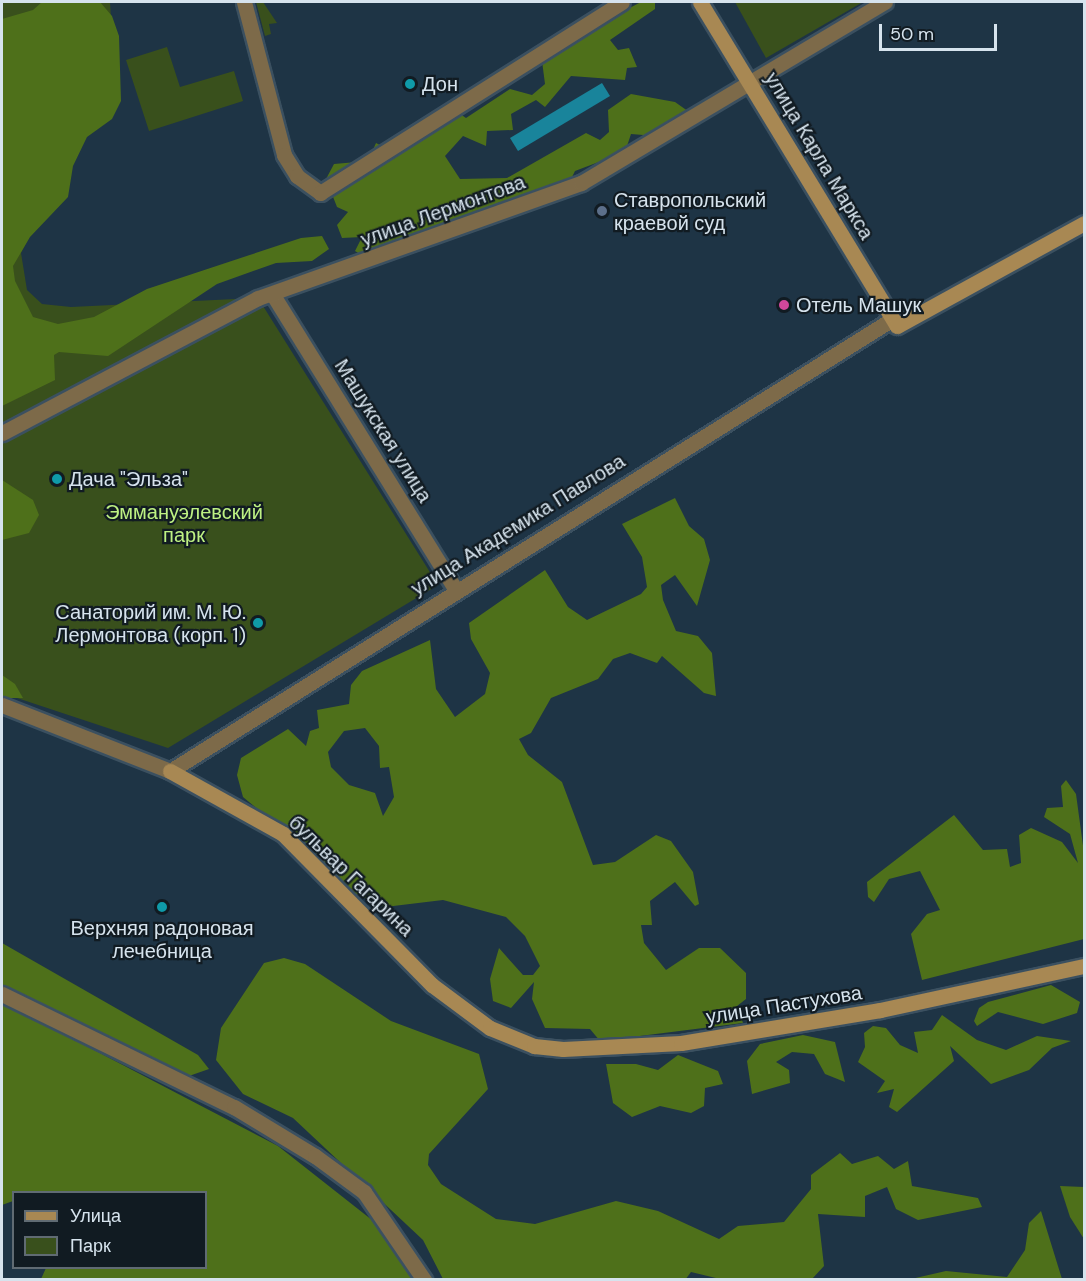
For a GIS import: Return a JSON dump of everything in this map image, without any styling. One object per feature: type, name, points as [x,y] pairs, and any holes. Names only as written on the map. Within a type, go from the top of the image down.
[{"type":"street","points":[[244,2],[284,155],[297,176],[320,193],[622,2]]},
{"type":"street","name":"улица Карла Маркса","points":[[700,2],[898,323]]},
{"type":"street","name":"улица Лермонтова","points":[[2,433],[242,306],[581,183],[885,2]]},
{"type":"street","name":"улица Академика Павлова","points":[[170,771],[456,590],[898,323],[1084,223]]},
{"type":"street","name":"Машукская улица","points":[[273,295],[456,590]]},
{"type":"street","name":"бульвар Гагарина","points":[[2,705],[170,771],[283,834],[432,985],[490,1028]]},
{"type":"street","name":"улица Пастухова","points":[[490,1028],[509,1039],[563,1049],[681,1043],[880,1010],[1084,966]]},
{"type":"street","points":[[2,994],[234,1107],[315,1156],[364,1192],[424,1280]]},
{"type":"green space","name":"Эммануэлевский парк","points":[[2,2],[110,2],[116,103],[76,145],[21,253],[27,290],[42,304],[71,307],[258,298],[438,585],[168,748],[2,693]]},
{"type":"green space","points":[[42,2],[100,2],[112,16],[119,36],[121,101],[112,119],[87,137],[73,166],[68,197],[30,237],[13,266],[15,281],[33,317],[58,324],[94,317],[147,289],[301,238],[322,236],[329,249],[312,261],[276,263],[217,284],[108,356],[59,352],[54,355],[55,380],[2,406],[2,19],[33,10]]},
{"type":"green space","points":[[256,2],[263,2],[277,23],[269,24],[271,34],[265,36]]},
{"type":"green space","points":[[641,2],[655,2],[655,9],[610,40],[618,50],[629,48],[637,67],[627,68],[625,80],[571,76],[545,107],[536,100],[511,114],[513,130],[487,131],[486,146],[463,136],[445,156],[460,179],[507,178],[586,133],[600,140],[609,132],[608,110],[631,94],[675,102],[692,114],[655,136],[631,134],[625,152],[575,171],[569,183],[523,202],[500,202],[434,234],[363,256],[355,251],[362,237],[342,238],[337,225],[348,212],[337,207],[326,179],[334,164],[368,161],[376,143],[386,148],[453,109],[466,118],[510,89],[532,95],[545,84],[542,61],[555,47]]},
{"type":"green space","points":[[735,2],[863,2],[766,58]]},
{"type":"green space","points":[[167,47],[180,87],[234,71],[243,101],[149,131],[126,60]]},
{"type":"green space","points":[[2,480],[33,500],[39,515],[29,533],[2,540]]},
{"type":"green space","points":[[675,498],[689,526],[704,539],[710,560],[697,606],[675,575],[661,585],[663,600],[676,631],[698,636],[712,653],[716,696],[704,693],[662,656],[657,663],[630,653],[613,659],[598,679],[551,698],[531,733],[519,739],[528,755],[562,782],[593,865],[615,862],[656,835],[671,841],[693,872],[699,904],[695,906],[675,882],[650,901],[652,925],[641,925],[644,943],[666,970],[699,948],[720,948],[746,973],[746,999],[737,1006],[743,1023],[600,1041],[590,1029],[545,1028],[532,999],[534,982],[511,1008],[493,1001],[490,979],[499,948],[523,975],[533,975],[540,966],[525,936],[506,917],[443,900],[385,907],[352,892],[316,869],[284,831],[243,797],[237,775],[241,758],[288,729],[306,746],[310,731],[319,728],[317,710],[349,704],[351,685],[362,671],[430,640],[436,689],[455,717],[485,694],[490,673],[471,639],[469,623],[545,570],[568,607],[587,620],[641,594],[647,587],[642,557],[622,524]],"holes":[[[365,728],[379,746],[380,768],[389,767],[394,797],[383,816],[375,793],[349,785],[331,767],[328,752],[344,731]]]},
{"type":"green space","points":[[2,675],[15,684],[23,698],[2,698]]},
{"type":"green space","points":[[1066,780],[1076,794],[1084,853],[1084,939],[922,980],[911,934],[927,914],[940,910],[920,871],[889,879],[874,902],[868,897],[867,882],[954,815],[983,850],[1007,849],[1010,867],[1021,863],[1019,835],[1031,828],[1062,842],[1078,863],[1070,834],[1044,817],[1047,808],[1063,807],[1061,786]]},
{"type":"green space","points":[[2,943],[198,1055],[209,1069],[189,1076],[2,985]]},
{"type":"green space","points":[[284,958],[305,964],[391,1021],[479,1054],[488,1089],[429,1154],[428,1165],[441,1184],[496,1219],[535,1224],[616,1201],[658,1211],[719,1239],[738,1226],[784,1222],[811,1189],[811,1175],[840,1153],[852,1164],[878,1156],[894,1169],[908,1161],[912,1186],[978,1198],[982,1207],[918,1220],[896,1209],[887,1187],[865,1196],[865,1217],[818,1214],[824,1266],[812,1279],[720,1279],[691,1272],[685,1280],[443,1279],[423,1240],[293,1118],[243,1094],[216,1060],[221,1028],[264,963]]},
{"type":"green space","points":[[1051,985],[1080,1002],[1077,1013],[1043,1024],[998,1012],[977,1026],[974,1021],[979,1008],[988,1002]]},
{"type":"green space","points":[[2,1002],[278,1146],[372,1220],[416,1279],[41,1279],[46,1269],[207,1269],[207,1191],[12,1191],[12,1201],[2,1205]]},
{"type":"green space","points":[[942,1015],[977,1040],[1006,1050],[1037,1036],[1071,1041],[1052,1048],[1029,1070],[991,1084],[950,1046],[954,1061],[897,1112],[889,1107],[894,1089],[877,1093],[885,1081],[858,1062],[865,1047],[864,1033],[873,1026],[886,1028],[900,1045],[918,1053],[914,1032],[932,1030]]},
{"type":"green space","points":[[803,1035],[835,1042],[845,1082],[825,1074],[814,1054],[792,1052],[776,1062],[789,1070],[790,1083],[752,1094],[747,1061],[760,1044]]},
{"type":"green space","points":[[678,1055],[718,1071],[723,1084],[705,1088],[704,1106],[691,1113],[660,1106],[632,1117],[613,1103],[606,1064],[636,1064],[658,1070]]},
{"type":"green space","points":[[1060,1186],[1084,1187],[1084,1239],[1070,1217]]},
{"type":"green space","points":[[1041,1211],[1062,1279],[911,1279],[946,1271],[1007,1277],[1025,1250],[1029,1223]]},
{"type":"water","points":[[602,83],[610,96],[518,151],[510,138]]},
{"type":"place","name":"Дон","points":[[410,84]]},
{"type":"place","name":"Ставропольский краевой суд","points":[[602,211]]},
{"type":"place","name":"Отель Машук","points":[[784,305]]},
{"type":"place","name":"Дача \"Эльза\"","points":[[57,479]]},
{"type":"place","name":"Санаторий им. М. Ю. Лермонтова (корп. 1)","points":[[258,623]]},
{"type":"place","name":"Верхняя радоновая лечебница","points":[[162,907]]}]
